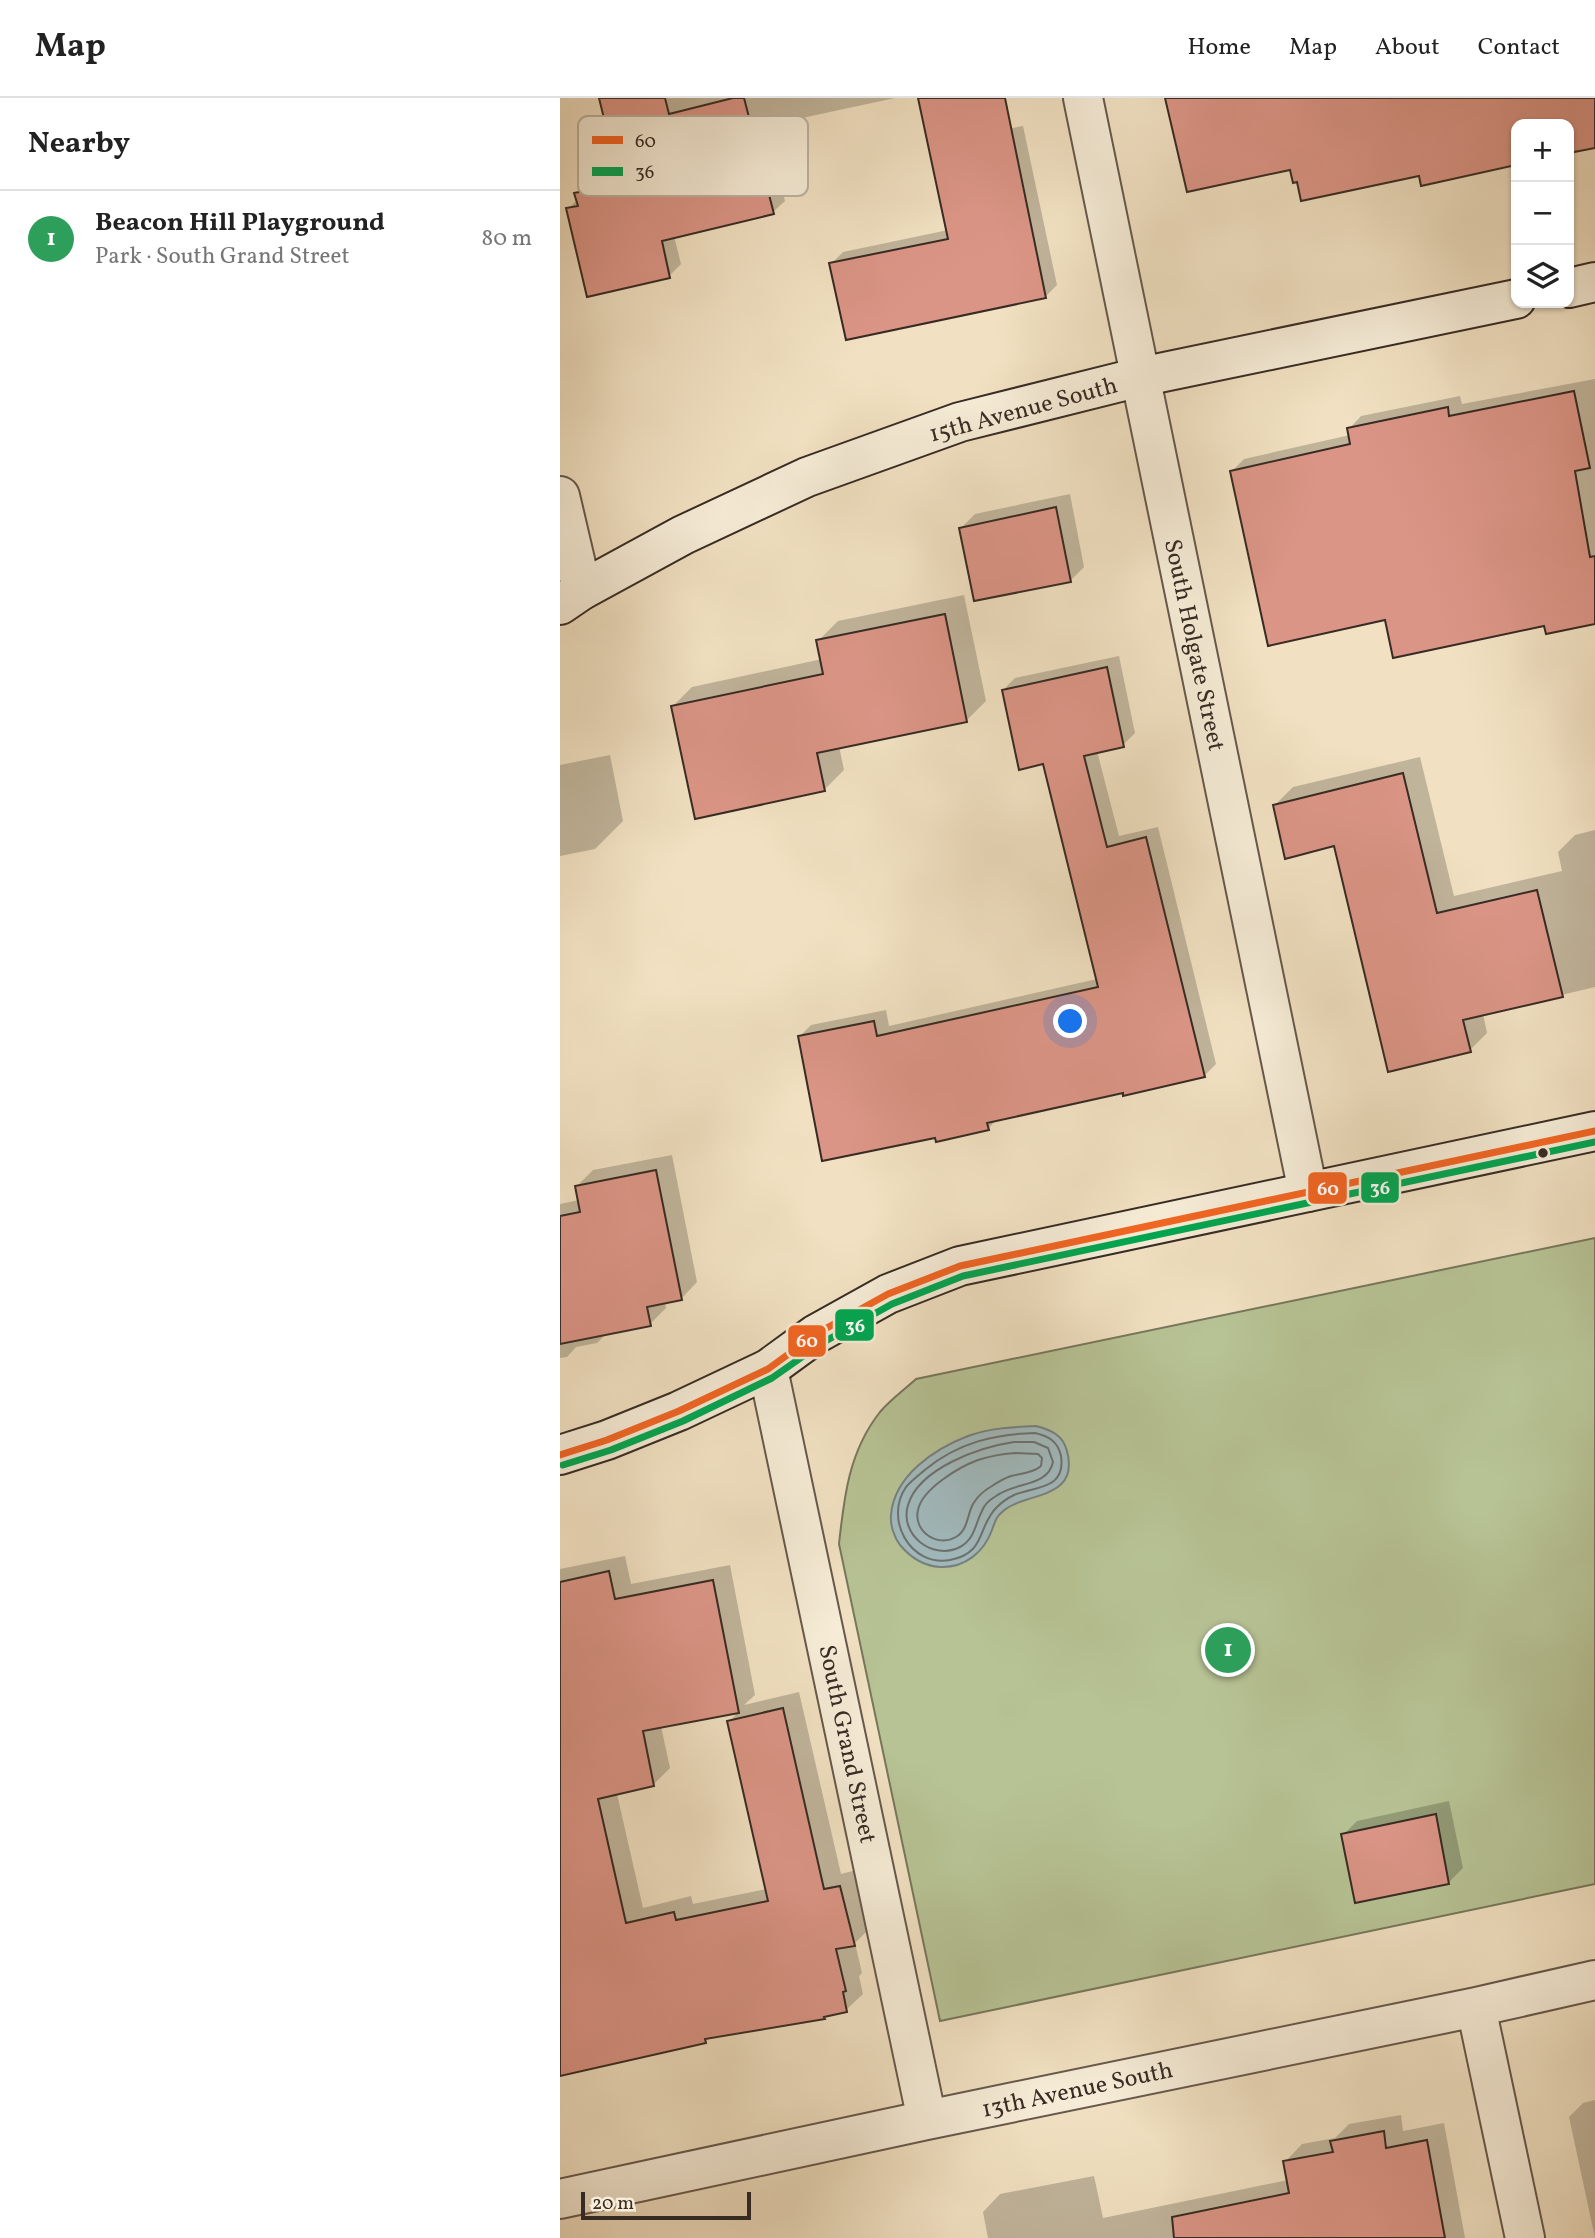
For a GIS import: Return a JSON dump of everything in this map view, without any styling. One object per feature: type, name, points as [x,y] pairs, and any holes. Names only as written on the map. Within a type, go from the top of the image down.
[{"type":"street","name":"South Holgate Street","points":[[1083,98],[1308,1192]]},
{"type":"street","points":[[1574,287],[1595,282]]},
{"type":"street","name":"15th Avenue South","points":[[571,598],[683,536],[807,477],[960,422],[1140,377],[1511,300]]},
{"type":"street","points":[[560,496],[571,598]]},
{"type":"street","points":[[560,1455],[607,1440],[679,1411],[768,1369],[816,1334],[876,1301],[960,1266],[1595,1131]]},
{"type":"street","name":"South Grand Street","points":[[768,1369],[927,2120]]},
{"type":"street","name":"13th Avenue South","points":[[560,2199],[1595,1980]]},
{"type":"street","points":[[1476,2007],[1525,2238]]},
{"type":"green space","points":[[1595,1238],[1595,1884],[940,2021],[839,1544],[850,1475],[861,1442],[880,1412],[916,1379]]},
{"type":"water","points":[[1036,1426],[1056,1434],[1065,1445],[1069,1467],[1066,1479],[1058,1487],[1012,1505],[1002,1512],[979,1552],[958,1565],[928,1565],[904,1550],[894,1535],[891,1515],[900,1488],[918,1466],[942,1448],[976,1433]]},
{"type":"building","points":[[599,98],[665,98],[669,114],[733,98],[744,98],[749,116],[603,116]]},
{"type":"building","points":[[918,98],[1005,98],[1046,298],[846,340],[829,263],[948,239]]},
{"type":"building","points":[[1165,98],[1595,98],[1595,148],[1574,152],[1574,119],[1511,119],[1511,166],[1421,186],[1419,176],[1301,201],[1297,182],[1293,183],[1290,170],[1187,192]]},
{"type":"building","points":[[578,192],[578,196],[769,196],[774,214],[662,241],[670,278],[587,297],[566,208],[578,206],[574,193]]},
{"type":"building","points":[[1574,391],[1590,468],[1575,471],[1590,557],[1595,556],[1595,624],[1546,634],[1544,626],[1393,658],[1385,620],[1268,646],[1230,471],[1350,444],[1347,428],[1448,407],[1449,416]]},
{"type":"building","points":[[1056,507],[1071,582],[974,601],[959,528]]},
{"type":"building","points":[[945,614],[967,722],[817,753],[825,791],[695,819],[671,706],[823,674],[816,640]]},
{"type":"building","points":[[1107,667],[1124,747],[1084,756],[1107,847],[1146,837],[1205,1077],[987,1123],[989,1130],[936,1142],[935,1138],[822,1161],[798,1036],[874,1021],[877,1036],[1098,987],[1043,764],[1019,770],[1002,690]]},
{"type":"building","points":[[1403,773],[1437,913],[1537,890],[1563,997],[1463,1020],[1471,1052],[1388,1072],[1334,846],[1285,859],[1273,805]]},
{"type":"building","points":[[656,1170],[682,1300],[647,1307],[651,1326],[560,1344],[560,1216],[580,1212],[575,1186]]},
{"type":"building","points":[[609,1571],[615,1599],[713,1580],[739,1713],[643,1731],[654,1786],[598,1799],[626,1923],[674,1912],[676,1920],[768,1901],[727,1721],[783,1708],[824,1889],[840,1886],[855,1946],[836,1949],[846,1991],[843,1992],[847,2012],[824,2017],[825,2019],[705,2039],[706,2043],[560,2076],[560,1582]]},
{"type":"building","points":[[1436,1814],[1449,1884],[1355,1903],[1341,1834]]},
{"type":"building","points":[[1384,2131],[1386,2148],[1427,2140],[1445,2238],[1174,2238],[1172,2217],[1289,2193],[1283,2161],[1333,2152],[1330,2141]]},
{"type":"transit line","name":"60","points":[[560,1455],[607,1440],[679,1411],[768,1369],[816,1334],[888,1294],[960,1266],[1595,1131]]},
{"type":"transit line","name":"36","points":[[563,1465],[611,1450],[683,1421],[772,1378],[822,1343],[892,1304],[963,1276],[1595,1142]]},
{"type":"place","name":"Beacon Hill Playground","points":[[1228,1650]]}]
